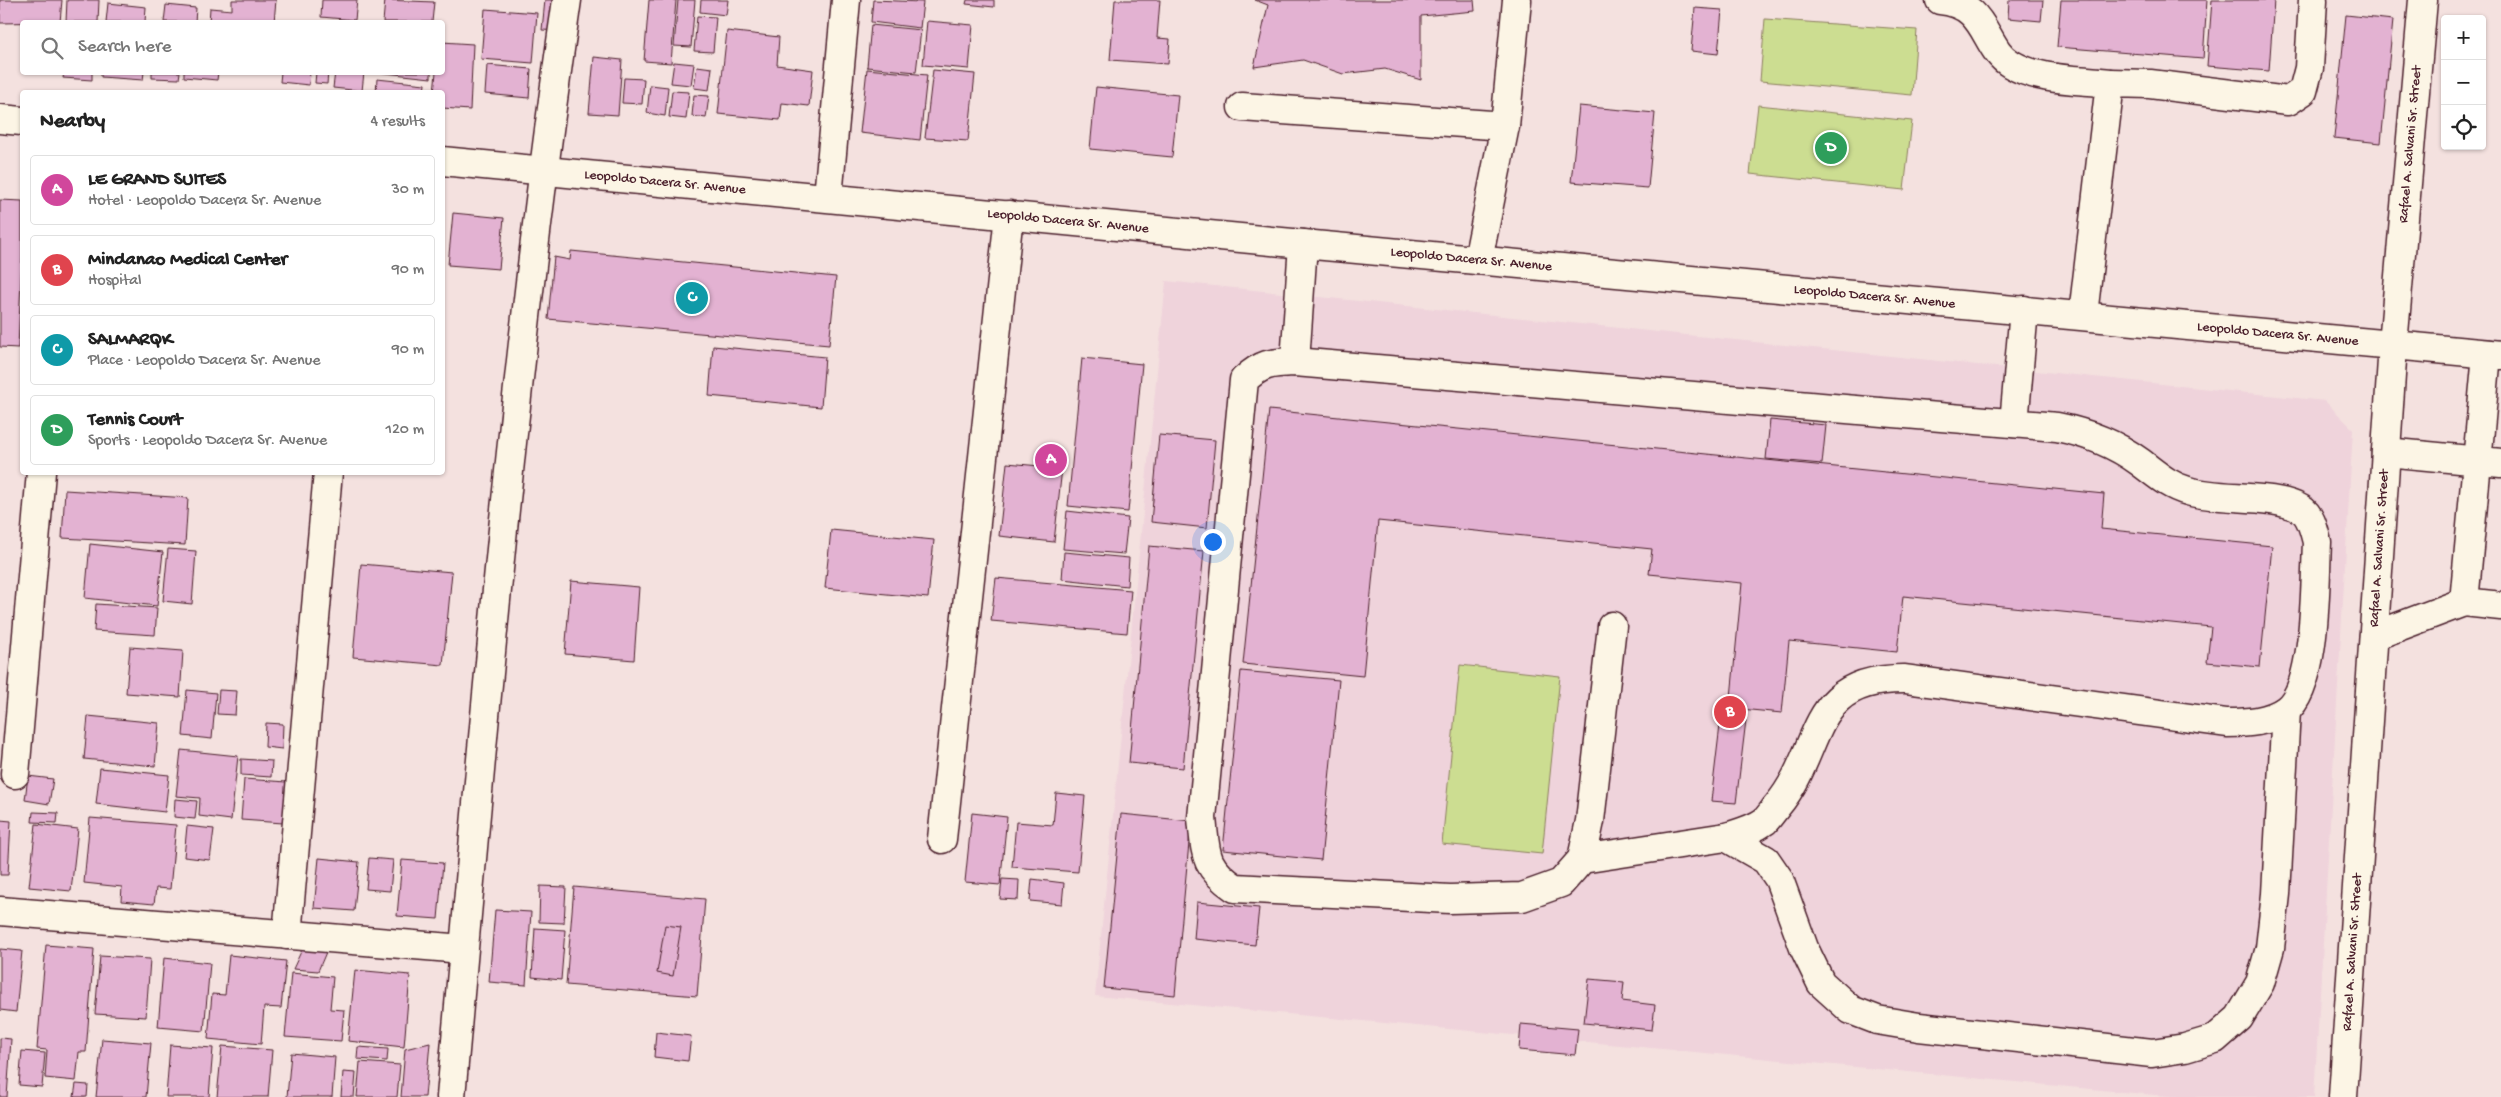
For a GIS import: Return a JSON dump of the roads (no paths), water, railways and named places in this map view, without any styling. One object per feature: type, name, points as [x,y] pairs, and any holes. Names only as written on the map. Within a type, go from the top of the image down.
[{"type":"street","points":[[450,1097],[516,382],[542,170],[567,0]]},
{"type":"street","points":[[828,197],[846,0]]},
{"type":"street","points":[[1478,260],[1505,126],[1517,0]]},
{"type":"street","points":[[1940,0],[1952,1],[1970,11],[2010,64],[2033,73],[2110,83],[2150,84],[2288,101],[2303,91],[2310,68],[2313,0]]},
{"type":"street","name":"Rafael A. Salvani Sr. Street","points":[[2343,1097],[2386,452],[2423,0]]},
{"type":"street","points":[[2083,316],[2110,83]]},
{"type":"street","points":[[1242,107],[1505,126]]},
{"type":"street","points":[[0,119],[20,121]]},
{"type":"street","name":"Leopoldo Dacera Sr. Avenue","points":[[445,161],[1009,214],[1303,244],[2494,354]]},
{"type":"street","points":[[942,839],[1009,214]]},
{"type":"street","points":[[1295,362],[1303,244]]},
{"type":"street","points":[[2014,423],[2024,310]]},
{"type":"street","points":[[2464,602],[2489,462],[2494,354]]},
{"type":"street","points":[[1582,859],[1726,837],[1748,830],[1765,821],[1788,793],[1820,720],[1837,698],[1858,686],[1880,678],[1914,680],[2227,724],[2249,723],[2268,718],[2286,710],[2300,695],[2308,668],[2317,542],[2311,522],[2303,510],[2288,502],[2189,492],[2168,483],[2139,461],[2105,440],[2085,432],[2014,423],[1295,362],[1271,363],[1257,368],[1244,380],[1202,818],[1206,857],[1218,876],[1234,888],[1450,899],[1522,897],[1561,883],[1582,859],[1590,821],[1612,626]]},
{"type":"street","points":[[2386,452],[2489,462]]},
{"type":"street","points":[[15,774],[41,475]]},
{"type":"street","points":[[287,935],[328,475]]},
{"type":"street","points":[[2374,636],[2464,602],[2501,606]]},
{"type":"street","points":[[1726,837],[1766,860],[1779,880],[1804,948],[1820,982],[1852,1010],[1877,1020],[1919,1027],[2152,1052],[2185,1048],[2215,1038],[2239,1018],[2260,983],[2270,948],[2276,894],[2286,710]]},
{"type":"street","points":[[0,911],[463,949]]},
{"type":"place","name":"Tennis Court","points":[[1831,148]]},
{"type":"place","name":"SALMARQK","points":[[692,298]]},
{"type":"place","name":"LE GRAND SUITES","points":[[1051,460]]},
{"type":"place","name":"Mindanao Medical Center","points":[[1730,712]]}]
